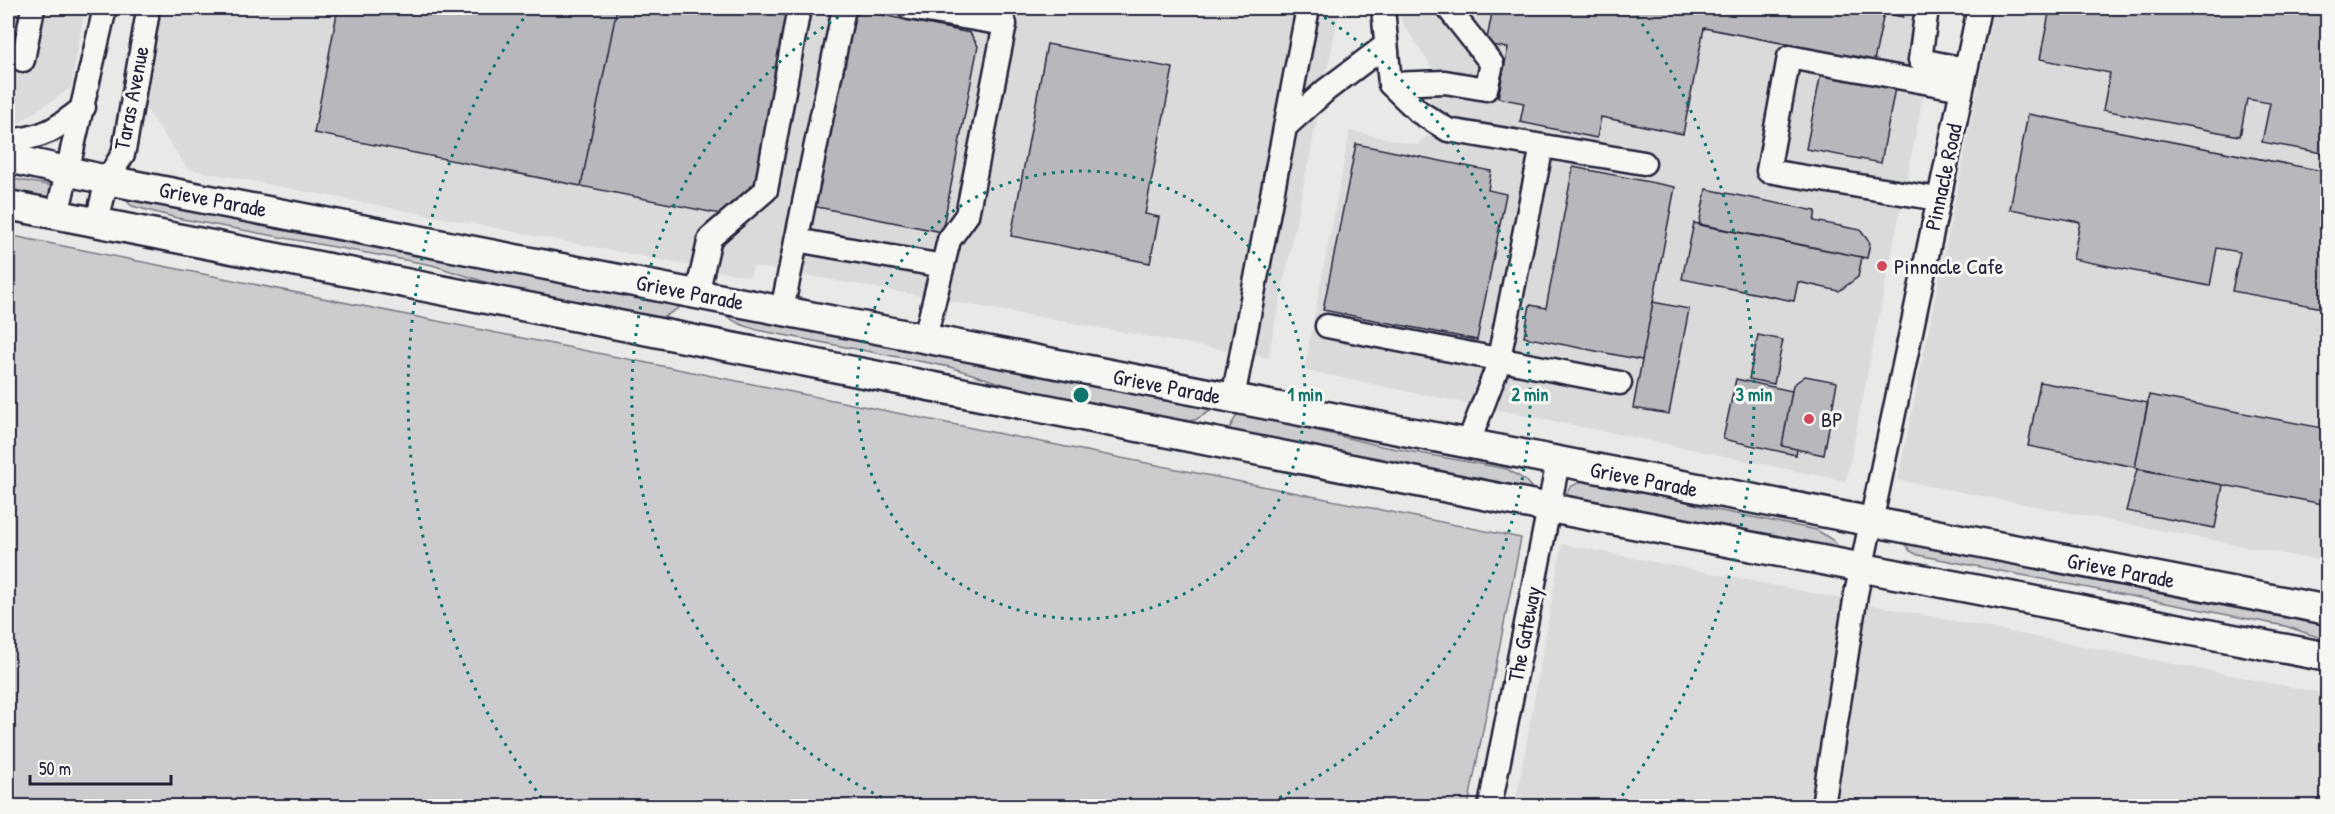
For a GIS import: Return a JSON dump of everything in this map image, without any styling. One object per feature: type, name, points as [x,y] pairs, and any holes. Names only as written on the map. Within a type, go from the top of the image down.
[{"type":"main road","name":"Grieve Parade","points":[[8,158],[107,180],[2328,610]]},
{"type":"main road","name":"Grieve Parade","points":[[8,205],[1550,508],[1863,566],[2328,657]]},
{"type":"street","points":[[23,60],[33,8]]},
{"type":"street","name":"Taras Avenue","points":[[57,215],[68,170],[70,149],[84,107],[105,8]]},
{"type":"street","name":"Taras Avenue","points":[[97,221],[107,180],[123,154],[147,8]]},
{"type":"street","points":[[697,294],[710,238],[766,190],[799,8]]},
{"type":"street","points":[[782,310],[844,8]]},
{"type":"street","points":[[909,8],[1005,24],[967,215],[949,240],[925,338]]},
{"type":"street","points":[[1233,398],[1308,8]]},
{"type":"street","points":[[1383,8],[1390,84],[1419,112],[1448,130],[1644,163]]},
{"type":"street","points":[[1390,84],[1445,82],[1486,89],[1492,64],[1448,8]]},
{"type":"street","points":[[1927,8],[1920,60],[1964,79]]},
{"type":"street","name":"Pinnacle Road","points":[[1823,807],[1871,522],[1978,8]]},
{"type":"street","points":[[1285,127],[1326,90],[1386,45]]},
{"type":"street","points":[[1938,199],[1768,171],[1789,57],[1964,79]]},
{"type":"street","points":[[8,141],[37,138],[64,123],[84,107]]},
{"type":"street","points":[[1468,444],[1499,358],[1542,146]]},
{"type":"street","points":[[796,240],[943,266]]},
{"type":"street","points":[[1327,326],[1620,383]]},
{"type":"street","name":"The Gateway","points":[[1490,807],[1558,462]]},
{"type":"shaded area","points":[[8,8],[85,8],[71,88],[8,130]]},
{"type":"shaded area","points":[[157,8],[1340,8],[1268,358],[753,266],[750,277],[188,169],[141,102]]},
{"type":"shaded area","points":[[1403,8],[1941,8],[1846,481],[1304,370],[1350,131],[1418,145],[1442,120],[1427,113],[1434,71],[1401,20]]},
{"type":"shaded area","points":[[1994,8],[2327,8],[2327,562],[1898,480]]},
{"type":"shaded area","points":[[8,178],[59,187],[54,196],[25,197],[8,194]]},
{"type":"shaded area","points":[[122,197],[685,304],[664,317],[649,319],[514,291],[432,265],[177,218],[132,206]]},
{"type":"shaded area","points":[[8,235],[1521,538],[1468,806],[8,806]]},
{"type":"shaded area","points":[[721,309],[1219,406],[1195,420],[1176,420],[1028,392],[950,367],[757,330],[733,320]]},
{"type":"shaded area","points":[[1241,408],[1302,427],[1381,446],[1507,469],[1525,480],[1531,487],[1527,490],[1227,432]]},
{"type":"shaded area","points":[[1584,480],[1619,482],[1711,509],[1817,530],[1834,541],[1837,546],[1833,548],[1566,495],[1570,487]]},
{"type":"shaded area","points":[[1904,542],[2327,618],[2327,640],[2285,626],[1918,555],[1910,551]]},
{"type":"shaded area","points":[[1562,544],[2327,694],[2327,806],[1515,806]]},
{"type":"building","points":[[338,8],[617,8],[581,186],[314,133]]},
{"type":"building","points":[[617,8],[793,8],[758,186],[720,214],[581,186]]},
{"type":"building","points":[[1493,8],[1905,8],[1903,17],[1884,13],[1874,61],[1704,28],[1683,134],[1601,117],[1597,138],[1520,122],[1524,103],[1498,98],[1508,48],[1486,44]]},
{"type":"building","points":[[2050,8],[2281,8],[2328,16],[2328,154],[2262,142],[2270,103],[2247,99],[2240,136],[2103,110],[2110,73],[2040,59]]},
{"type":"building","points":[[863,11],[970,33],[978,46],[942,232],[812,206],[848,20]]},
{"type":"building","points":[[1047,44],[1173,68],[1145,214],[1159,217],[1150,263],[1011,236]]},
{"type":"building","points":[[1821,73],[1895,88],[1881,163],[1806,149]]},
{"type":"building","points":[[2028,114],[2328,172],[2328,309],[2232,291],[2240,252],[2217,248],[2210,286],[2073,259],[2080,222],[2010,209]]},
{"type":"building","points":[[1356,144],[1491,171],[1488,190],[1506,194],[1477,340],[1323,310]]},
{"type":"building","points":[[1573,167],[1675,187],[1642,360],[1524,337],[1530,305],[1546,308]]},
{"type":"building","points":[[1706,189],[1816,211],[1814,221],[1860,230],[1870,243],[1867,258],[1699,225]]},
{"type":"building","points":[[1694,223],[1862,257],[1858,277],[1839,291],[1798,282],[1794,301],[1682,279]]},
{"type":"building","points":[[1653,302],[1689,309],[1669,414],[1633,408]]},
{"type":"building","points":[[1758,335],[1783,340],[1774,384],[1749,379]]},
{"type":"building","name":"BP","points":[[1805,376],[1837,382],[1824,455],[1782,446],[1793,385]]},
{"type":"building","points":[[1736,379],[1792,391],[1782,446],[1797,449],[1796,455],[1723,439]]},
{"type":"building","points":[[2040,382],[2148,403],[2135,467],[2028,446]]},
{"type":"building","points":[[2149,395],[2328,429],[2328,505],[2135,468]]},
{"type":"building","points":[[2137,469],[2223,485],[2215,528],[2126,511]]},
{"type":"place","name":"Pinnacle Cafe","points":[[1882,266]]},
{"type":"place","name":"BP","points":[[1809,419]]}]
